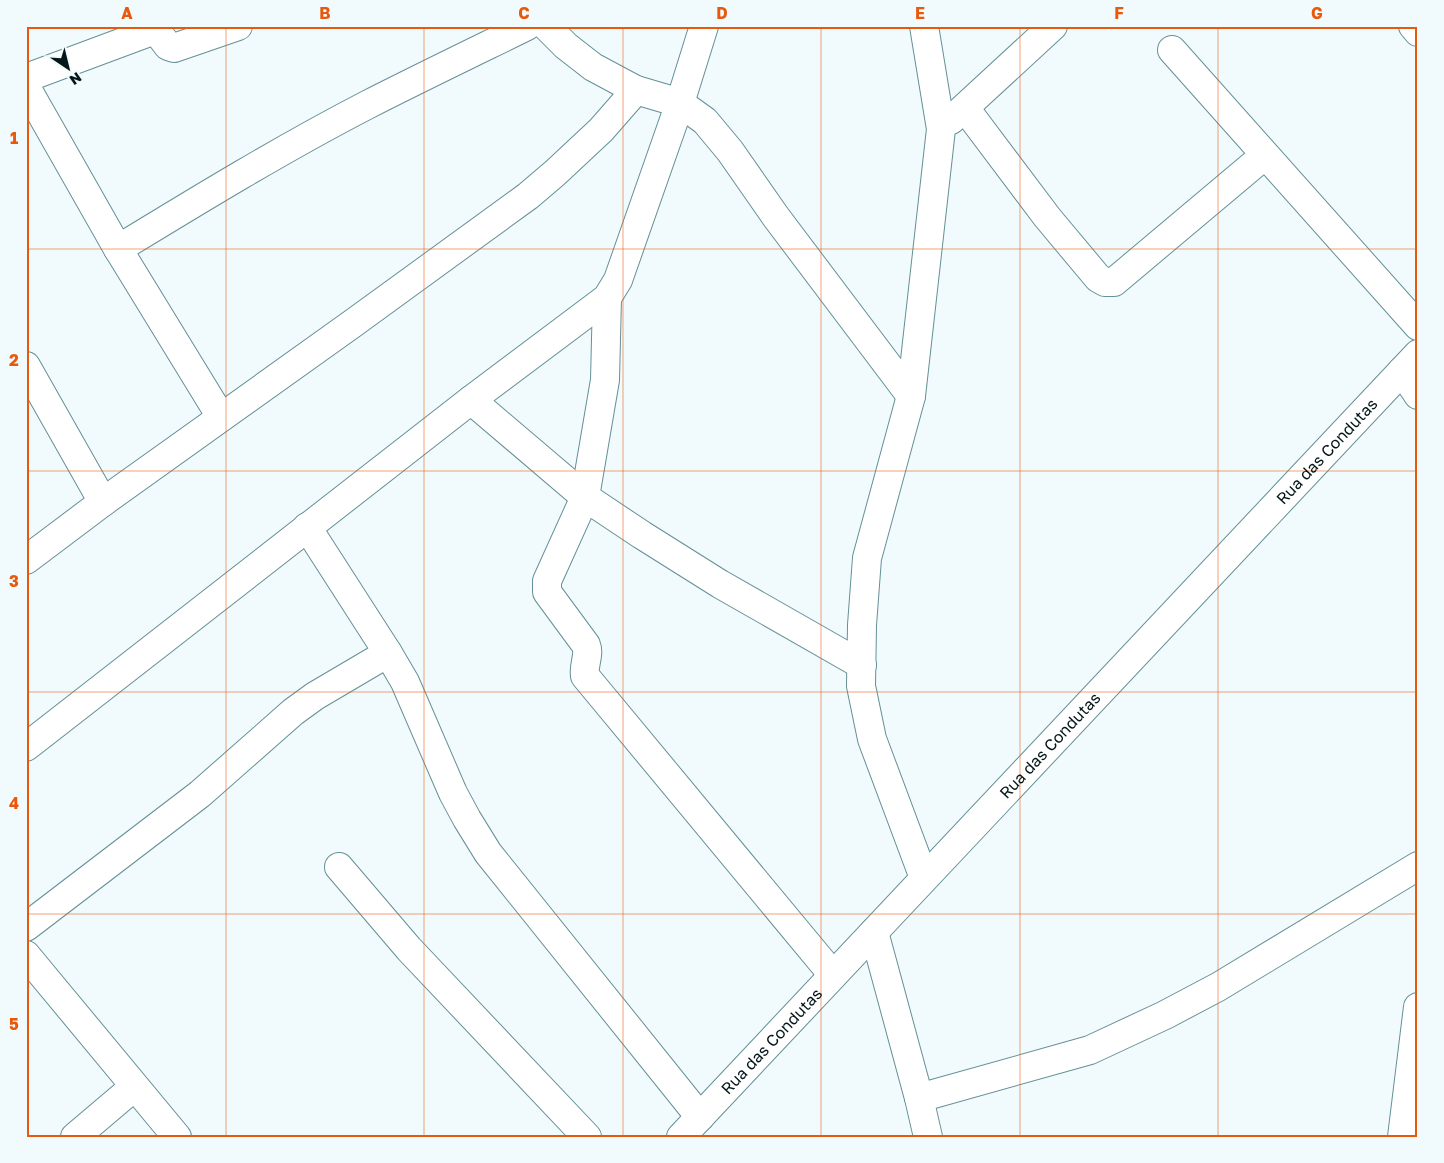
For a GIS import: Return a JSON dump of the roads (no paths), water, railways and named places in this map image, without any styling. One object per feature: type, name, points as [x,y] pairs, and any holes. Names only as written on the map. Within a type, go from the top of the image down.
[{"type":"street","points":[[26,78],[154,28],[168,46],[174,48],[238,26]]},
{"type":"street","points":[[118,249],[218,188],[341,119],[527,26]]},
{"type":"street","points":[[546,26],[566,46],[593,67],[636,90],[680,103],[704,121],[730,152],[776,217],[911,396]]},
{"type":"street","points":[[26,747],[471,400],[607,298],[618,280],[680,103],[704,26]]},
{"type":"street","points":[[924,26],[941,129],[911,396],[867,558],[862,625],[861,686],[872,739],[924,878]]},
{"type":"street","points":[[941,129],[1052,26]]},
{"type":"street","points":[[1413,26],[1418,32]]},
{"type":"street","points":[[1172,50],[1418,326]]},
{"type":"street","points":[[26,87],[118,249],[221,417]]},
{"type":"street","points":[[26,560],[103,502],[528,196],[556,173],[601,130],[636,90]]},
{"type":"street","points":[[965,108],[1047,218],[1098,278],[1105,282],[1114,282],[1266,154]]},
{"type":"street","points":[[607,298],[604,380],[585,496],[547,581],[547,592],[586,645],[588,650],[584,672],[586,676],[833,975]]},
{"type":"street","points":[[1410,363],[1418,395]]},
{"type":"street","name":"Rua das Condutas","points":[[691,1127],[1410,363]]},
{"type":"street","points":[[26,366],[103,502]]},
{"type":"street","points":[[471,400],[585,496],[642,535],[720,584],[862,665]]},
{"type":"street","points":[[307,527],[405,682],[466,819],[488,853],[691,1127]]},
{"type":"street","points":[[26,927],[200,794],[293,712],[315,696],[388,653]]},
{"type":"street","points":[[919,1098],[1090,1050],[1165,1015],[1218,987],[1418,866]]},
{"type":"street","points":[[339,867],[408,948],[587,1137]]},
{"type":"street","points":[[874,932],[928,1137]]},
{"type":"street","points":[[26,955],[177,1137]]},
{"type":"street","points":[[1402,1137],[1418,1007]]},
{"type":"street","points":[[75,1137],[134,1086]]}]
